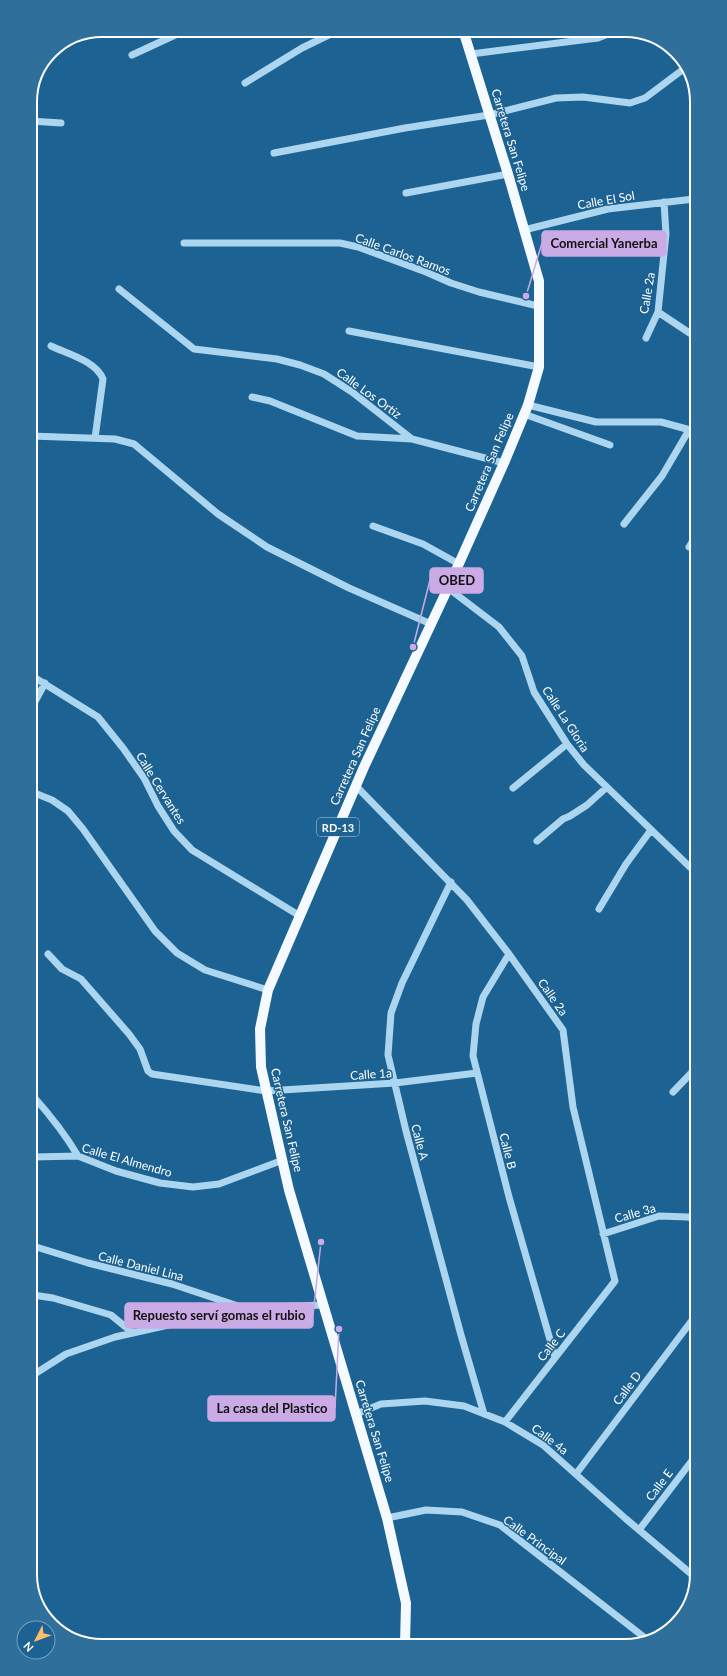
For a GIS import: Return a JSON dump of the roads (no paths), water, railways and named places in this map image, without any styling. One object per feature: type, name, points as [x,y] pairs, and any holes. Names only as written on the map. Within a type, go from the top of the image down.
[{"type":"main road","name":"Carretera San Felipe","points":[[406,1639],[406,1603],[387,1518],[289,1190],[261,1067],[260,1029],[268,990],[356,786],[504,463],[526,409],[539,367],[539,282],[508,174],[465,37]]},
{"type":"street","points":[[132,55],[171,37]]},
{"type":"street","points":[[245,83],[302,48],[325,37]]},
{"type":"street","points":[[471,54],[600,37]]},
{"type":"street","points":[[274,153],[404,128],[489,115],[556,98],[583,97],[630,103],[645,98],[682,71]]},
{"type":"street","points":[[37,122],[61,124]]},
{"type":"street","points":[[406,193],[508,174]]},
{"type":"street","name":"Calle El Sol","points":[[524,230],[608,209],[690,199]]},
{"type":"street","name":"Calle 2a","points":[[646,338],[658,312],[666,234],[664,202]]},
{"type":"street","name":"Calle Carlos Ramos","points":[[184,243],[340,243],[358,247],[479,292],[538,306]]},
{"type":"street","name":"Calle Los Ortiz","points":[[119,289],[194,349],[278,359],[300,365],[324,374],[352,392],[412,439],[504,463]]},
{"type":"street","points":[[658,312],[690,333]]},
{"type":"street","points":[[349,331],[539,367]]},
{"type":"street","points":[[51,346],[88,363],[100,373],[103,380],[95,438]]},
{"type":"street","points":[[252,397],[270,401],[357,436],[412,439]]},
{"type":"street","points":[[526,409],[596,422],[661,422],[690,429]]},
{"type":"street","points":[[526,409],[610,445]]},
{"type":"street","points":[[624,524],[662,476],[690,433]]},
{"type":"street","points":[[37,436],[115,439],[134,444],[218,514],[267,547],[348,588],[431,624]]},
{"type":"street","points":[[373,526],[423,544],[459,564]]},
{"type":"street","name":"Calle La Gloria","points":[[448,588],[499,627],[522,656],[534,692],[567,744],[584,765],[690,867]]},
{"type":"street","name":"Calle Cervantes","points":[[37,679],[98,718],[123,748],[144,778],[174,831],[192,850],[300,916]]},
{"type":"street","points":[[37,698],[45,683]]},
{"type":"street","points":[[513,788],[567,744]]},
{"type":"street","name":"Calle 2a","points":[[356,786],[468,900],[509,954],[563,1030],[573,1106],[615,1281]]},
{"type":"street","points":[[537,841],[562,819],[570,816],[587,805],[607,787]]},
{"type":"street","points":[[37,794],[52,800],[68,811],[83,829],[155,931],[177,953],[205,970],[268,990]]},
{"type":"street","points":[[599,909],[626,864],[651,830]]},
{"type":"street","name":"Calle A","points":[[451,882],[402,983],[391,1013],[388,1055],[406,1131],[454,1312],[484,1414]]},
{"type":"street","name":"Calle 1a","points":[[48,954],[62,969],[81,979],[129,1034],[140,1049],[148,1071],[152,1074],[266,1091],[395,1083],[477,1073]]},
{"type":"street","name":"Calle B","points":[[509,954],[483,997],[476,1024],[473,1056],[509,1197],[555,1357]]},
{"type":"street","points":[[673,1092],[690,1074]]},
{"type":"street","points":[[37,1101],[58,1125],[78,1156]]},
{"type":"street","name":"Calle El Almendro","points":[[37,1157],[78,1156],[160,1184],[193,1187],[219,1184],[282,1160]]},
{"type":"street","name":"Calle 3a","points":[[603,1234],[659,1216],[690,1218]]},
{"type":"street","name":"Calle Daniel Lina","points":[[37,1247],[88,1264],[172,1284],[244,1308]]},
{"type":"street","name":"Calle C","points":[[505,1422],[615,1281]]},
{"type":"street","points":[[37,1296],[53,1298],[111,1315],[133,1333]]},
{"type":"street","points":[[37,1372],[66,1354],[115,1337],[244,1308],[324,1306]]},
{"type":"street","name":"Calle D","points":[[576,1474],[690,1323]]},
{"type":"street","name":"Calle 4a","points":[[356,1414],[381,1404],[425,1401],[464,1406],[505,1422],[543,1445],[690,1573]]},
{"type":"street","name":"Calle E","points":[[639,1530],[690,1463]]},
{"type":"street","name":"Calle Principal","points":[[387,1518],[426,1510],[462,1512],[500,1525],[643,1637]]},
{"type":"place","name":"Comercial Yanerba","points":[[526,296]]},
{"type":"place","name":"OBED","points":[[413,647]]},
{"type":"place","name":"Repuesto serví gomas el rubio","points":[[321,1242]]},
{"type":"place","name":"La casa del Plastico","points":[[339,1329]]}]
